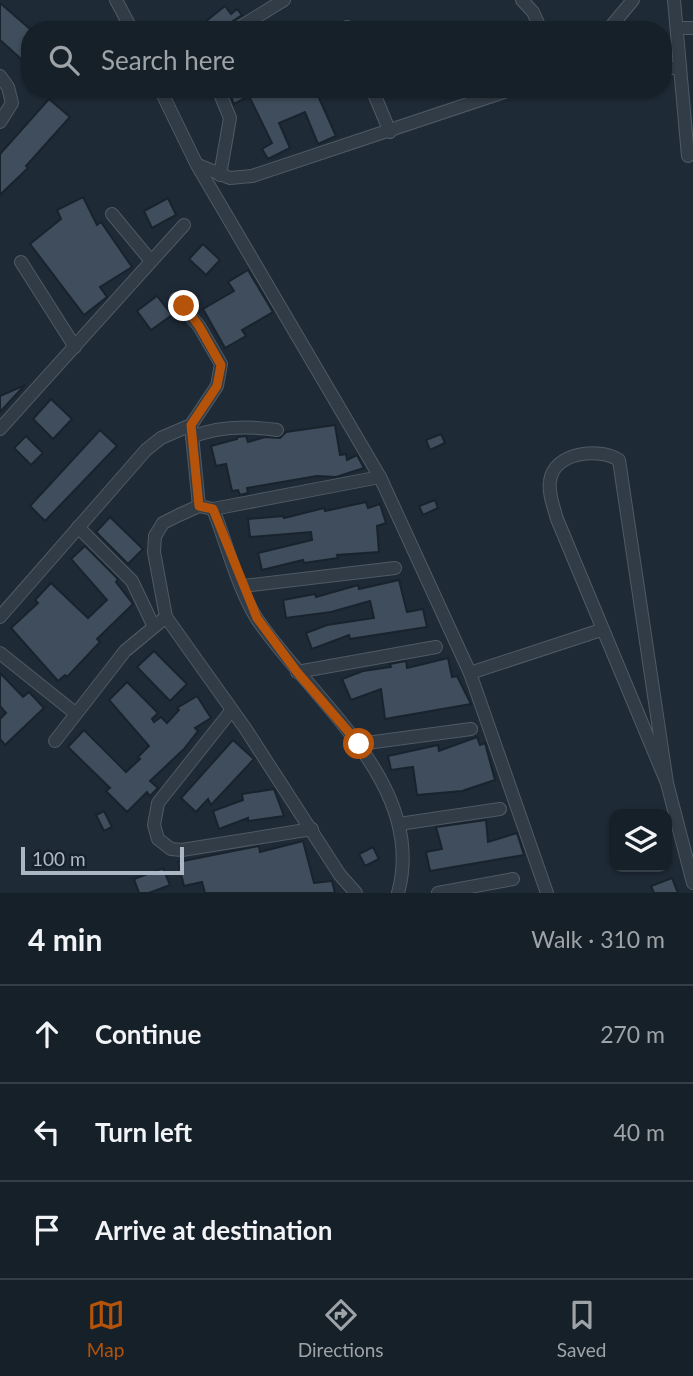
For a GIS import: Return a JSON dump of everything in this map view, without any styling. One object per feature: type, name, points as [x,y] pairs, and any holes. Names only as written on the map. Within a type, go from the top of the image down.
[{"type":"street","points":[[116,0],[127,21]]},
{"type":"street","points":[[250,21],[284,0]]},
{"type":"street","points":[[522,0],[537,21]]},
{"type":"street","points":[[616,21],[633,0]]},
{"type":"street","points":[[674,0],[688,156]]},
{"type":"street","points":[[677,28],[693,28]]},
{"type":"street","points":[[672,68],[680,67]]},
{"type":"street","points":[[0,76],[8,87],[12,103],[0,122]]},
{"type":"street","points":[[164,98],[197,165],[380,477],[470,673],[547,893]]},
{"type":"street","points":[[220,175],[230,118],[222,98]]},
{"type":"street","points":[[376,98],[390,132]]},
{"type":"street","points":[[197,165],[220,175],[240,179],[487,98]]},
{"type":"street","points":[[111,214],[151,261]]},
{"type":"street","points":[[0,429],[184,225]]},
{"type":"street","points":[[21,262],[75,347]]},
{"type":"street","points":[[177,299],[199,326],[221,365],[217,386],[192,431],[199,506]]},
{"type":"street","points":[[0,617],[146,450],[162,438],[209,429],[259,427],[277,430]]},
{"type":"street","points":[[667,783],[557,519],[549,488],[555,468],[566,459],[601,452],[618,460],[625,490],[667,783],[693,883]]},
{"type":"street","points":[[356,893],[340,875],[312,829],[166,617],[154,552],[155,537],[163,523],[199,506],[213,509],[380,477]]},
{"type":"street","points":[[213,509],[257,618],[297,672],[359,744],[391,801],[399,824],[404,869],[398,893]]},
{"type":"street","points":[[78,527],[132,581],[153,625]]},
{"type":"street","points":[[243,586],[395,568]]},
{"type":"street","points":[[55,741],[125,651],[153,625],[166,617]]},
{"type":"street","points":[[470,673],[601,630]]},
{"type":"street","points":[[297,672],[436,647]]},
{"type":"street","points":[[0,653],[75,713]]},
{"type":"street","points":[[231,711],[158,803],[154,825],[158,839],[171,849],[182,850],[312,829]]},
{"type":"street","points":[[359,744],[471,729]]},
{"type":"street","points":[[399,824],[500,809]]},
{"type":"street","points":[[438,893],[513,879]]},
{"type":"building","points":[[0,3],[21,21],[21,59],[0,40]]},
{"type":"building","points":[[225,6],[231,14],[237,9],[242,15],[233,21],[206,21]]},
{"type":"building","points":[[232,98],[245,98],[234,104]]},
{"type":"building","points":[[250,98],[319,98],[336,136],[318,144],[305,112],[279,123],[290,148],[268,159],[262,149],[272,143]]},
{"type":"building","points":[[49,99],[70,117],[26,166],[28,168],[0,195],[0,154]]},
{"type":"building","points":[[83,197],[97,225],[101,222],[132,267],[100,287],[107,297],[84,315],[30,244],[61,219],[57,210]]},
{"type":"building","points":[[168,198],[176,215],[152,228],[144,211]]},
{"type":"building","points":[[203,244],[220,260],[206,275],[189,259]]},
{"type":"building","points":[[248,270],[273,312],[242,330],[246,336],[225,348],[203,309],[234,291],[228,282]]},
{"type":"building","points":[[157,296],[172,315],[151,330],[137,311]]},
{"type":"building","points":[[25,385],[0,412],[0,396]]},
{"type":"building","points":[[51,399],[72,419],[53,439],[33,419]]},
{"type":"building","points":[[335,425],[340,455],[346,454],[347,460],[357,455],[364,468],[336,477],[317,476],[247,488],[248,493],[240,495],[238,490],[232,491],[226,464],[216,466],[211,446],[237,437],[246,436],[248,442],[265,437],[280,438],[286,432]]},
{"type":"building","points":[[100,430],[117,446],[45,521],[30,506]]},
{"type":"building","points":[[441,434],[445,443],[430,450],[426,440]]},
{"type":"building","points":[[26,436],[43,453],[31,465],[14,448]]},
{"type":"building","points":[[435,500],[438,508],[423,515],[419,506]]},
{"type":"building","points":[[366,502],[368,508],[380,504],[386,523],[377,526],[379,552],[337,555],[338,558],[304,563],[303,560],[262,570],[258,553],[312,540],[311,532],[250,537],[248,519],[284,518],[324,508],[325,511]]},
{"type":"building","points":[[110,517],[143,549],[128,564],[96,532]]},
{"type":"building","points":[[85,546],[118,579],[116,582],[133,604],[97,639],[100,642],[67,677],[65,675],[58,681],[11,628],[38,603],[35,600],[51,583],[88,618],[107,600],[71,559]]},
{"type":"building","points":[[399,580],[407,612],[423,609],[427,627],[350,639],[349,635],[312,649],[306,633],[327,625],[374,618],[370,601],[331,612],[286,618],[283,600],[315,594],[316,597],[358,585],[359,589]]},
{"type":"building","points":[[154,651],[187,684],[170,701],[137,667]]},
{"type":"building","points":[[448,658],[452,677],[457,676],[471,704],[385,719],[381,689],[351,700],[342,679],[363,671],[391,667],[390,664],[406,661],[407,668]]},
{"type":"building","points":[[0,673],[23,697],[29,692],[44,708],[5,745],[0,739],[0,719],[6,713],[0,706]]},
{"type":"building","points":[[127,682],[158,713],[152,719],[154,722],[161,717],[167,723],[179,710],[177,708],[197,696],[211,718],[195,728],[198,731],[184,749],[150,781],[158,788],[150,796],[147,792],[127,812],[106,791],[110,788],[68,747],[84,730],[126,772],[140,759],[138,757],[149,746],[109,700]]},
{"type":"building","points":[[477,737],[480,745],[485,743],[495,780],[462,791],[417,795],[413,767],[391,770],[388,756],[438,745],[439,751]]},
{"type":"building","points":[[233,740],[254,759],[211,805],[208,799],[196,812],[181,798]]},
{"type":"building","points":[[274,789],[284,816],[248,821],[248,818],[219,829],[213,811],[243,800],[242,794]]},
{"type":"building","points":[[104,811],[112,827],[104,831],[96,815]]},
{"type":"building","points":[[486,820],[488,842],[517,833],[524,855],[430,871],[426,852],[442,849],[436,827]]},
{"type":"building","points":[[303,841],[314,883],[332,881],[335,893],[205,893],[202,882],[184,886],[178,862],[259,846],[260,852]]},
{"type":"building","points":[[373,847],[379,859],[365,866],[359,854]]},
{"type":"building","points":[[163,868],[170,885],[149,893],[139,893],[134,879]]},
{"type":"building","points":[[672,878],[678,893],[654,893],[651,886]]},
{"type":"route","points":[[184,306],[221,365],[217,386],[191,425],[199,506],[213,509],[257,618],[297,672],[359,744]]}]
